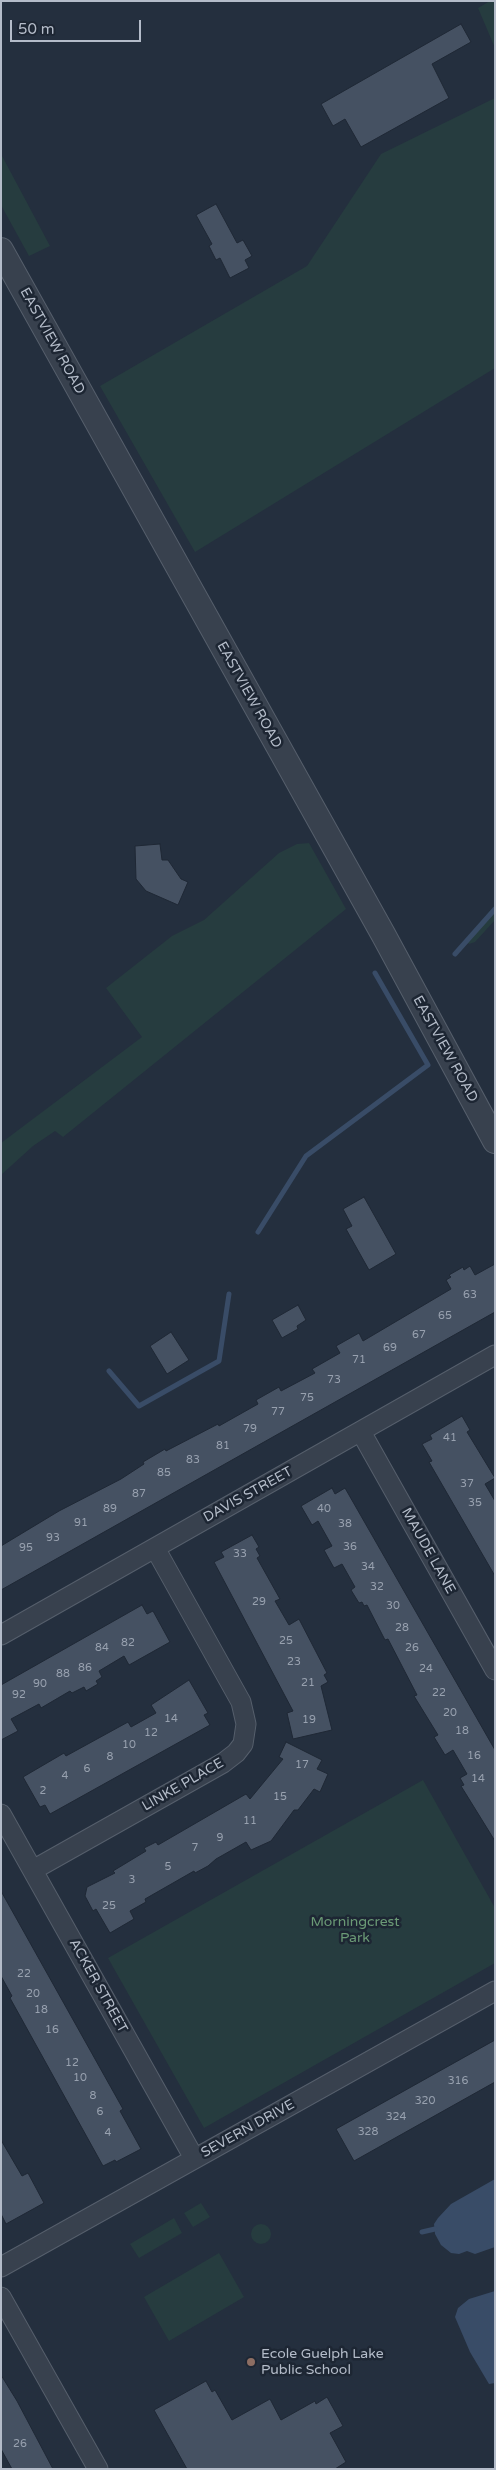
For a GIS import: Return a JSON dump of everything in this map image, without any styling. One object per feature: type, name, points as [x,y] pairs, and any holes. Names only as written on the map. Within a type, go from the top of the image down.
[{"type":"street","name":"EASTVIEW ROAD","points":[[1,250],[495,1141]]},
{"type":"street","name":"DAVIS STREET","points":[[1,1634],[495,1355]]},
{"type":"street","name":"MAUDE LANE","points":[[361,1432],[495,1670]]},
{"type":"street","name":"LINKE PLACE","points":[[33,1870],[222,1763],[236,1753],[242,1744],[246,1724],[241,1702],[155,1548]]},
{"type":"street","name":"ACKER STREET","points":[[1,1814],[194,2158]]},
{"type":"street","name":"SEVERN DRIVE","points":[[1,2267],[495,1991]]},
{"type":"street","points":[[1,2297],[98,2469]]},
{"type":"green space","points":[[490,1],[495,1],[495,48],[478,8]]},
{"type":"green space","points":[[495,98],[495,368],[195,552],[100,386],[307,266],[381,154]]},
{"type":"green space","points":[[1,154],[50,246],[29,256],[1,205]]},
{"type":"green space","points":[[309,843],[346,909],[63,1137],[55,1131],[33,1146],[1,1175],[1,1143],[142,1037],[106,988],[172,936],[204,920],[279,853],[297,844]]},
{"type":"green space","points":[[495,905],[495,920],[475,942],[469,944],[465,940]]},
{"type":"green space","name":"Morningcrest Park","points":[[423,1780],[495,1908],[495,1963],[204,2128],[108,1958]]},
{"type":"green space","points":[[201,2203],[210,2217],[193,2227],[184,2213]]},
{"type":"green space","points":[[174,2218],[182,2233],[139,2258],[130,2244]]},
{"type":"green space","points":[[261,2224],[268,2227],[271,2234],[268,2241],[261,2244],[254,2241],[251,2234],[254,2227]]},
{"type":"green space","points":[[219,2253],[244,2297],[169,2341],[144,2297]]},
{"type":"water","points":[[495,2179],[495,2247],[475,2254],[467,2251],[459,2254],[451,2253],[441,2245],[435,2234],[434,2224],[451,2204]]},
{"type":"water","points":[[495,2291],[495,2383],[489,2384],[470,2352],[455,2317],[458,2308],[469,2299]]},
{"type":"building","points":[[461,24],[471,42],[432,64],[449,98],[361,147],[345,119],[333,126],[321,104]]},
{"type":"building","points":[[216,204],[237,243],[243,240],[252,256],[245,260],[249,268],[230,278],[220,258],[216,260],[209,246],[212,244],[196,215]]},
{"type":"building","points":[[160,844],[162,860],[168,860],[181,879],[188,882],[178,905],[146,891],[136,879],[135,846]]},
{"type":"building","points":[[364,1197],[396,1254],[369,1270],[346,1229],[352,1226],[343,1209]]},
{"type":"building","points":[[495,1264],[495,1312],[1,1590],[1,1546],[59,1511],[121,1479],[144,1464],[143,1462],[165,1449],[166,1451],[218,1424],[219,1426],[258,1404],[256,1400],[279,1387],[281,1391],[315,1373],[312,1369],[340,1353],[336,1346],[359,1333],[363,1341],[451,1289],[446,1280],[451,1277],[449,1275],[463,1267],[464,1270],[470,1266],[475,1275]]},
{"type":"building","points":[[298,1305],[306,1320],[297,1326],[298,1329],[282,1338],[272,1320]]},
{"type":"building","points":[[171,1332],[189,1360],[167,1374],[150,1346]]},
{"type":"building","points":[[462,1416],[470,1430],[467,1432],[495,1478],[485,1484],[495,1501],[495,1576],[429,1462],[432,1461],[422,1444],[432,1439],[430,1435]]},
{"type":"building","points":[[332,1488],[335,1494],[345,1488],[495,1750],[495,1841],[461,1786],[464,1785],[460,1778],[467,1774],[453,1750],[445,1755],[434,1737],[438,1735],[414,1696],[417,1695],[388,1639],[385,1640],[367,1605],[364,1606],[362,1602],[359,1603],[351,1590],[355,1587],[342,1564],[334,1568],[324,1550],[332,1546],[318,1521],[312,1525],[301,1506]]},
{"type":"building","points":[[252,1535],[259,1547],[256,1549],[260,1556],[257,1558],[280,1599],[275,1601],[289,1625],[299,1619],[327,1673],[324,1675],[328,1682],[321,1686],[332,1730],[293,1739],[287,1713],[293,1711],[214,1562],[224,1557],[221,1552]]},
{"type":"building","points":[[142,1605],[147,1614],[153,1611],[170,1642],[129,1665],[124,1656],[99,1671],[102,1677],[96,1681],[98,1684],[86,1691],[84,1687],[72,1693],[70,1691],[41,1708],[39,1704],[11,1719],[18,1731],[1,1740],[1,1685]]},
{"type":"building","points":[[189,1680],[208,1713],[204,1715],[210,1725],[50,1814],[45,1805],[40,1807],[23,1777],[64,1753],[66,1756],[128,1722],[131,1727],[156,1713],[151,1705]]},
{"type":"building","points":[[286,1742],[322,1760],[317,1769],[328,1774],[320,1792],[314,1789],[298,1810],[294,1810],[271,1841],[251,1850],[246,1842],[216,1859],[208,1866],[195,1873],[194,1871],[145,1899],[146,1902],[130,1911],[134,1919],[110,1933],[96,1909],[93,1911],[85,1896],[87,1887],[115,1873],[113,1871],[146,1851],[144,1848],[156,1842],[158,1845],[246,1794],[250,1799],[283,1759],[279,1757]]},
{"type":"building","points":[[1,1891],[123,2109],[120,2111],[141,2149],[116,2162],[115,2160],[103,2166],[10,1998],[12,1996],[1,1976]]},
{"type":"building","points":[[495,2040],[495,2082],[354,2161],[336,2129]]},
{"type":"building","points":[[1,2140],[22,2176],[28,2173],[44,2203],[6,2224],[1,2214]]},
{"type":"building","points":[[1,2375],[53,2469],[12,2469],[1,2449]]},
{"type":"building","points":[[206,2381],[212,2392],[215,2390],[232,2420],[270,2399],[281,2420],[315,2401],[316,2404],[327,2397],[343,2426],[330,2433],[346,2462],[335,2469],[187,2469],[154,2410]]},
{"type":"waterway","points":[[455,954],[495,909]]},
{"type":"waterway","points":[[258,1232],[306,1156],[428,1065],[375,973]]},
{"type":"waterway","points":[[109,1371],[139,1406],[219,1361],[229,1294]]},
{"type":"waterway","points":[[422,2232],[435,2229]]},
{"type":"place","name":"Ecole Guelph Lake Public School","points":[[251,2362]]}]
